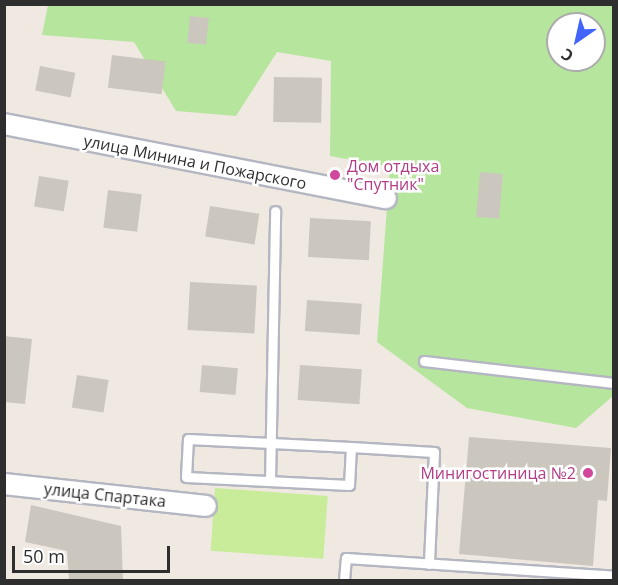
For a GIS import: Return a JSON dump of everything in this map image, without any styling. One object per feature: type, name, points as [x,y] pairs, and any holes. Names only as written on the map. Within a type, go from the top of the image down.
[{"type":"street","name":"улица Минина и Пожарского","points":[[4,124],[386,198]]},
{"type":"street","name":"улица Спартака","points":[[4,484],[206,506]]},
{"type":"lane","points":[[270,481],[275,211]]},
{"type":"lane","points":[[424,361],[614,383]]},
{"type":"lane","points":[[351,447],[349,485],[186,477],[188,439],[351,447],[434,452],[429,564]]},
{"type":"lane","points":[[344,580],[346,558],[614,576]]},
{"type":"green space","points":[[48,5],[613,5],[613,396],[576,428],[467,408],[377,342],[390,167],[330,156],[331,61],[277,52],[236,116],[176,111],[134,42],[42,35]]},
{"type":"green space","points":[[215,488],[328,496],[323,559],[211,551]]},
{"type":"building","points":[[190,16],[209,18],[206,45],[187,43]]},
{"type":"building","points":[[112,55],[166,62],[162,94],[108,88]]},
{"type":"building","points":[[40,66],[75,73],[71,97],[35,91]]},
{"type":"building","points":[[274,77],[322,78],[321,123],[273,122]]},
{"type":"building","points":[[480,172],[503,174],[499,219],[476,217]]},
{"type":"building","points":[[39,176],[69,181],[64,211],[34,207]]},
{"type":"building","points":[[108,190],[142,194],[137,232],[103,228]]},
{"type":"building","points":[[210,206],[259,214],[255,244],[205,237]]},
{"type":"building","points":[[310,218],[371,221],[369,260],[308,257]]},
{"type":"building","points":[[190,282],[257,286],[254,333],[187,330]]},
{"type":"building","points":[[307,300],[362,304],[360,335],[305,331]]},
{"type":"building","points":[[4,336],[32,339],[25,404],[4,402]]},
{"type":"building","points":[[202,365],[238,368],[236,395],[200,392]]},
{"type":"building","points":[[300,365],[362,369],[359,404],[298,400]]},
{"type":"building","points":[[77,375],[109,380],[103,413],[72,408]]},
{"type":"building","points":[[469,437],[611,448],[607,501],[598,500],[593,566],[459,554]]},
{"type":"building","points":[[31,505],[121,526],[123,580],[69,580],[67,551],[25,542]]},
{"type":"place","name":"Дом отдыха \"Спутник\"","points":[[335,175]]},
{"type":"place","name":"Минигостиница №2","points":[[588,473]]}]
